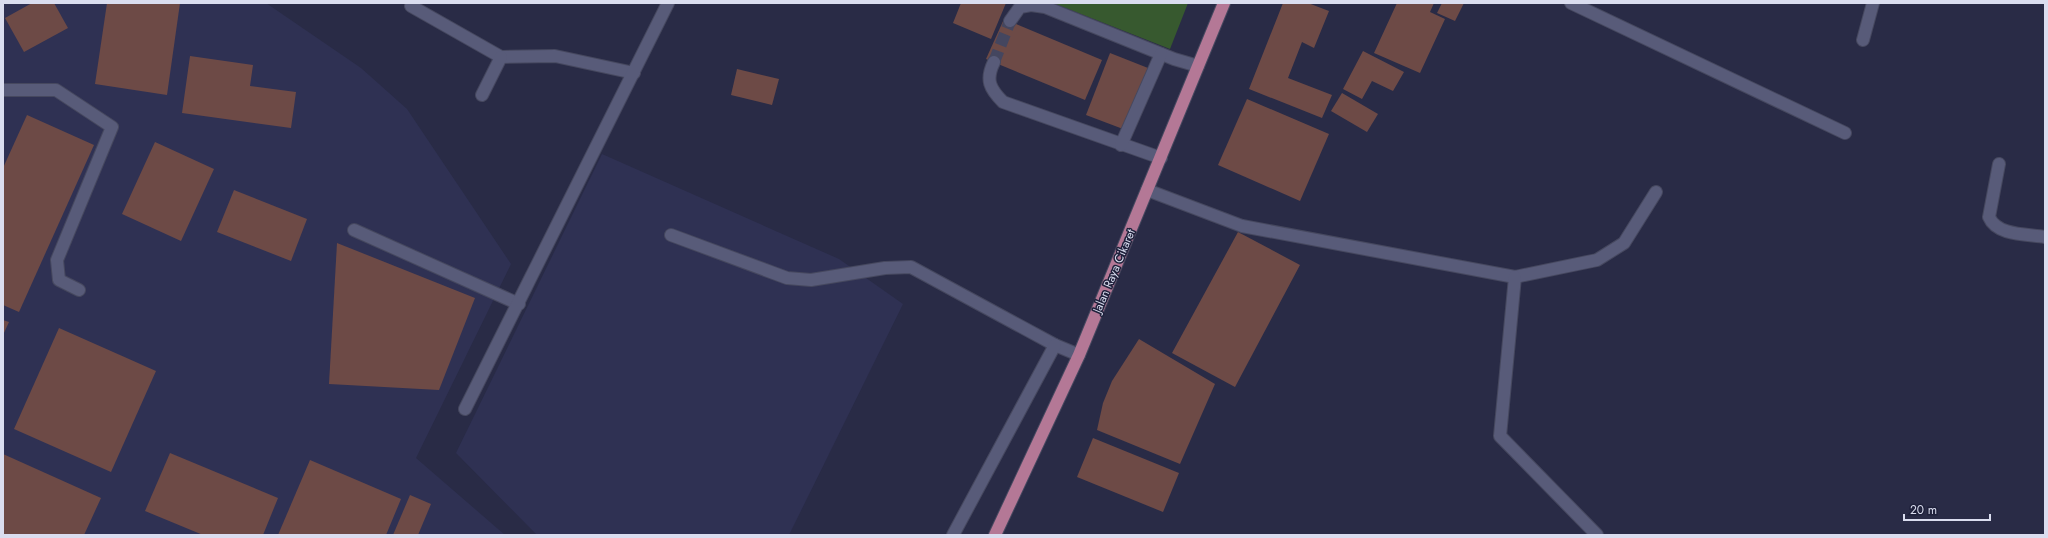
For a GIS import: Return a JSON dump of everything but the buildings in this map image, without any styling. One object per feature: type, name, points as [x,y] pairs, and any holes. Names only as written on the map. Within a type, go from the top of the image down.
[{"type":"main road","name":"Jalan Raya Cikaret","points":[[995,535],[1079,356],[1224,3]]},
{"type":"street","points":[[465,409],[519,304],[668,3]]},
{"type":"street","points":[[1571,3],[1845,133]]},
{"type":"street","points":[[1863,40],[1873,3]]},
{"type":"street","points":[[1010,21],[1020,7],[1031,5],[1045,7],[1161,54],[1198,66]]},
{"type":"street","points":[[411,6],[502,58],[555,56],[634,73]]},
{"type":"street","points":[[1121,145],[1161,54]]},
{"type":"street","points":[[482,95],[502,58]]},
{"type":"street","points":[[994,62],[989,71],[992,91],[1003,102],[1161,158]]},
{"type":"street","points":[[3,90],[56,90],[112,127],[57,260],[59,280],[79,290]]},
{"type":"street","points":[[1999,164],[1989,217],[1992,225],[1999,230],[2045,237]]},
{"type":"street","points":[[1147,190],[1242,226],[1515,278],[1597,260],[1624,243],[1656,192]]},
{"type":"street","points":[[354,230],[519,304]]},
{"type":"street","points":[[671,235],[787,278],[811,280],[885,268],[911,267],[1055,345],[1079,356]]},
{"type":"street","points":[[1515,278],[1500,436],[1597,535]]},
{"type":"street","points":[[953,535],[1055,345]]},
{"type":"shaded area","points":[[3,3],[266,3],[361,68],[407,109],[511,264],[416,458],[505,535],[3,535]]},
{"type":"shaded area","points":[[602,154],[839,259],[903,304],[789,535],[537,535],[456,453]]},
{"type":"green space","points":[[1053,3],[1188,3],[1170,49]]},
{"type":"tunnel","points":[[994,62],[1010,21]]}]
